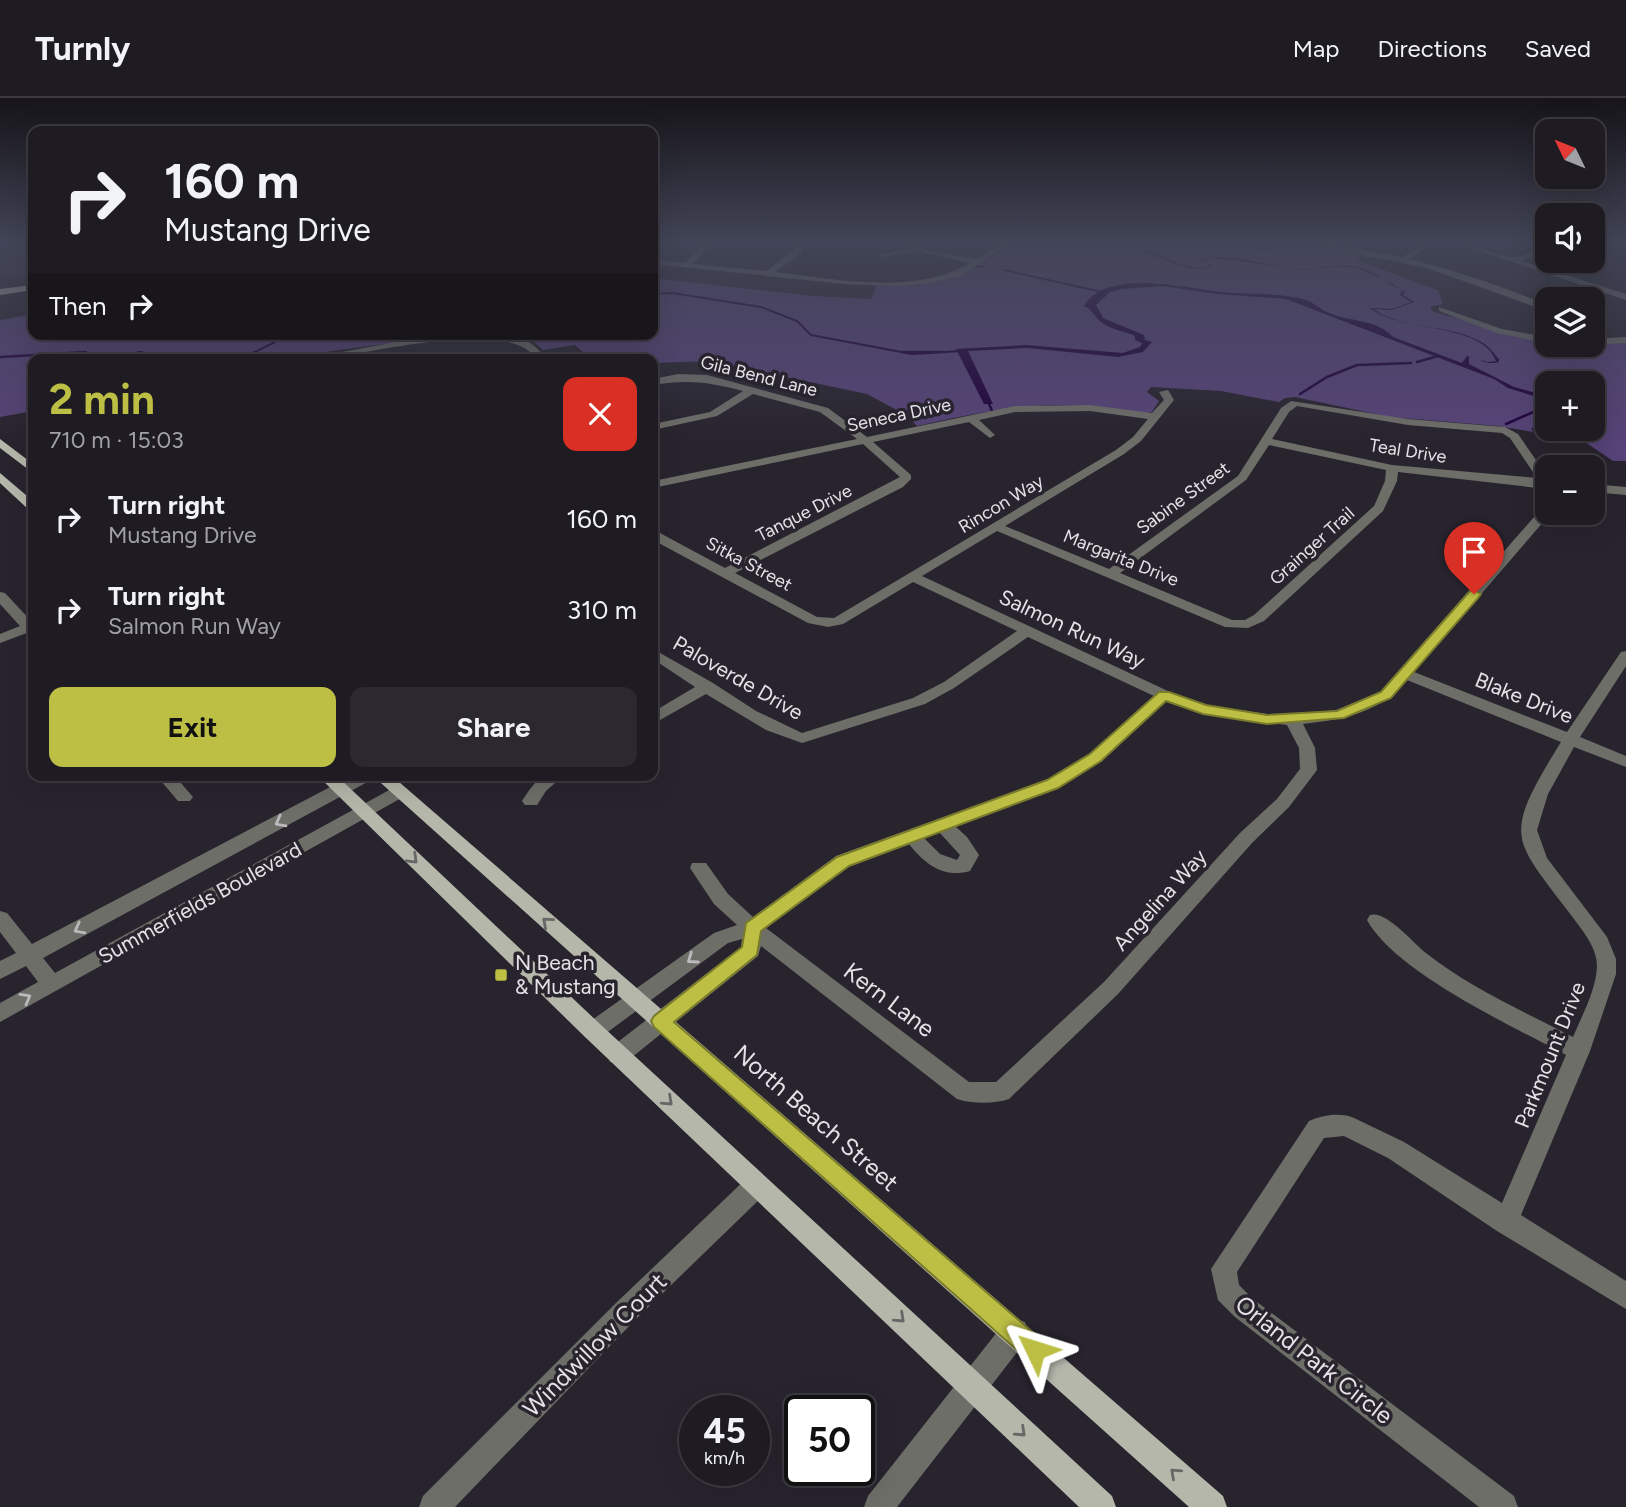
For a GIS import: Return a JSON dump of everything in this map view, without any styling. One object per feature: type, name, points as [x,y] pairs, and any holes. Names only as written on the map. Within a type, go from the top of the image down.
[{"type":"main road","points":[[0,442],[28,466]]},
{"type":"main road","points":[[0,477],[28,502]]},
{"type":"main road","points":[[331,781],[618,1055],[1101,1507]]},
{"type":"main road","name":"North Beach Street","points":[[387,781],[1212,1507]]},
{"type":"street","points":[[1442,309],[1490,328],[1535,337]]},
{"type":"street","points":[[1605,336],[1615,341]]},
{"type":"street","points":[[340,354],[442,340]]},
{"type":"street","points":[[514,340],[534,348],[537,354]]},
{"type":"street","points":[[1605,341],[1626,340]]},
{"type":"street","name":"Gila Bend Lane","points":[[658,381],[692,377],[824,410],[905,474],[906,480],[899,484]]},
{"type":"street","points":[[658,427],[713,414],[752,390]]},
{"type":"street","name":"Rincon Way","points":[[828,623],[842,619],[1121,453],[1137,439],[1169,400],[1164,392]]},
{"type":"street","name":"Sabine Street","points":[[1110,574],[1242,478],[1285,410],[1295,402],[1408,422],[1505,430],[1514,436],[1535,467]]},
{"type":"street","name":"Seneca Drive","points":[[658,484],[1015,409],[1053,407],[1122,411],[1155,417]]},
{"type":"street","points":[[970,418],[990,435]]},
{"type":"street","name":"Teal Drive","points":[[1266,441],[1392,468],[1535,483]]},
{"type":"street","name":"Grainger Trail","points":[[1230,624],[1248,624],[1259,618],[1349,537],[1379,508],[1391,481],[1392,468]]},
{"type":"street","name":"Tanque Drive","points":[[725,573],[899,484]]},
{"type":"street","points":[[1605,489],[1626,491]]},
{"type":"street","name":"Salmon Run Way","points":[[913,577],[1164,695],[1203,709],[1267,719],[1293,720],[1339,715],[1386,695],[1535,524]]},
{"type":"street","name":"Margarita Drive","points":[[997,527],[1230,624]]},
{"type":"street","name":"Sitka Street","points":[[658,538],[813,620],[828,623]]},
{"type":"street","points":[[0,596],[28,625]]},
{"type":"street","points":[[0,639],[28,630]]},
{"type":"street","name":"Paloverde Drive","points":[[658,656],[790,736],[810,737],[919,701],[949,685],[1027,631]]},
{"type":"street","name":"Parkmount Drive","points":[[1506,1222],[1579,1051],[1600,996],[1608,964],[1591,927],[1550,876],[1532,845],[1528,829],[1531,810],[1571,740],[1626,655]]},
{"type":"street","name":"Blake Drive","points":[[1406,674],[1626,762]]},
{"type":"street","points":[[658,716],[708,686]]},
{"type":"street","points":[[593,1031],[721,938],[752,928],[843,861],[1052,784],[1096,757],[1164,695]]},
{"type":"street","name":"Angelina Way","points":[[1001,1092],[1111,988],[1246,838],[1283,803],[1309,770],[1307,748],[1293,720]]},
{"type":"street","points":[[169,781],[184,797]]},
{"type":"street","name":"Summerfields Boulevard","points":[[0,971],[356,781]]},
{"type":"street","points":[[531,801],[540,787],[548,781]]},
{"type":"street","name":"Summerfields Boulevard","points":[[0,1013],[399,792]]},
{"type":"street","points":[[913,836],[929,856],[950,868],[963,866],[970,855],[961,842],[942,825]]},
{"type":"street","name":"Kern Lane","points":[[699,868],[721,899],[752,928],[965,1092],[1001,1092]]},
{"type":"street","points":[[0,918],[52,984]]},
{"type":"street","points":[[1377,920],[1410,954],[1435,972],[1579,1051]]},
{"type":"street","points":[[618,1055],[751,950],[752,928]]},
{"type":"street","name":"Orland Park Circle","points":[[1503,1507],[1244,1308],[1227,1291],[1224,1269],[1317,1128],[1346,1125],[1396,1150],[1626,1296]]},
{"type":"street","name":"Windwillow Court","points":[[434,1507],[625,1312],[757,1185]]},
{"type":"street","points":[[879,1507],[971,1385],[1015,1332]]},
{"type":"shaded area","points":[[658,309],[1430,309],[1535,339],[1535,357],[1605,357],[1605,344],[1626,343],[1626,461],[1613,461],[1584,441],[1605,441],[1605,371],[1535,371],[1535,428],[1531,428],[1533,432],[1498,426],[1390,417],[1295,397],[1279,402],[1221,391],[1151,387],[1147,392],[1159,401],[1152,412],[1147,413],[1043,405],[989,411],[917,426],[906,415],[867,394],[710,361],[658,363],[658,354],[585,354],[575,345],[543,350],[534,342],[526,340],[658,340]]},
{"type":"shaded area","points":[[1089,309],[1098,309],[1103,318],[1144,335],[1145,340],[1152,342],[1143,352],[1118,357],[1028,348],[968,351],[993,404],[984,404],[956,349],[1026,345],[1123,353],[1140,347],[1142,343],[1135,340],[1135,336],[1105,325]]},
{"type":"shaded area","points":[[1311,309],[1321,309],[1337,316],[1379,327],[1393,337],[1462,363],[1467,356],[1473,358],[1469,357],[1469,364],[1514,387],[1535,393],[1535,396],[1508,388],[1494,379]]},
{"type":"shaded area","points":[[28,315],[28,340],[413,340],[310,354],[28,354],[28,412],[0,417],[0,320]]},
{"type":"shaded area","points":[[1414,324],[1470,337],[1488,346],[1499,362],[1476,359],[1496,361],[1488,349],[1475,340]]},
{"type":"waterway","points":[[766,309],[797,321],[811,335],[912,354]]},
{"type":"waterway","points":[[251,354],[279,340]]},
{"type":"waterway","points":[[913,354],[961,351]]},
{"type":"waterway","points":[[52,354],[86,352]]},
{"type":"waterway","points":[[138,352],[151,354]]},
{"type":"waterway","points":[[902,352],[942,352]]},
{"type":"waterway","points":[[55,354],[150,354]]},
{"type":"waterway","points":[[0,357],[28,355]]},
{"type":"waterway","points":[[1417,362],[1438,356]]},
{"type":"waterway","points":[[1300,394],[1327,377],[1357,365],[1411,363]]},
{"type":"waterway","points":[[987,399],[992,411]]},
{"type":"waterway","points":[[1506,424],[1535,411]]},
{"type":"place","name":"N Beach & Mustang","points":[[501,975]]},
{"type":"route","points":[[1035,1350],[660,1021],[751,950],[752,928],[843,861],[1007,803],[1052,784],[1096,757],[1164,695],[1203,709],[1267,719],[1293,720],[1339,715],[1386,695],[1474,594]]}]
